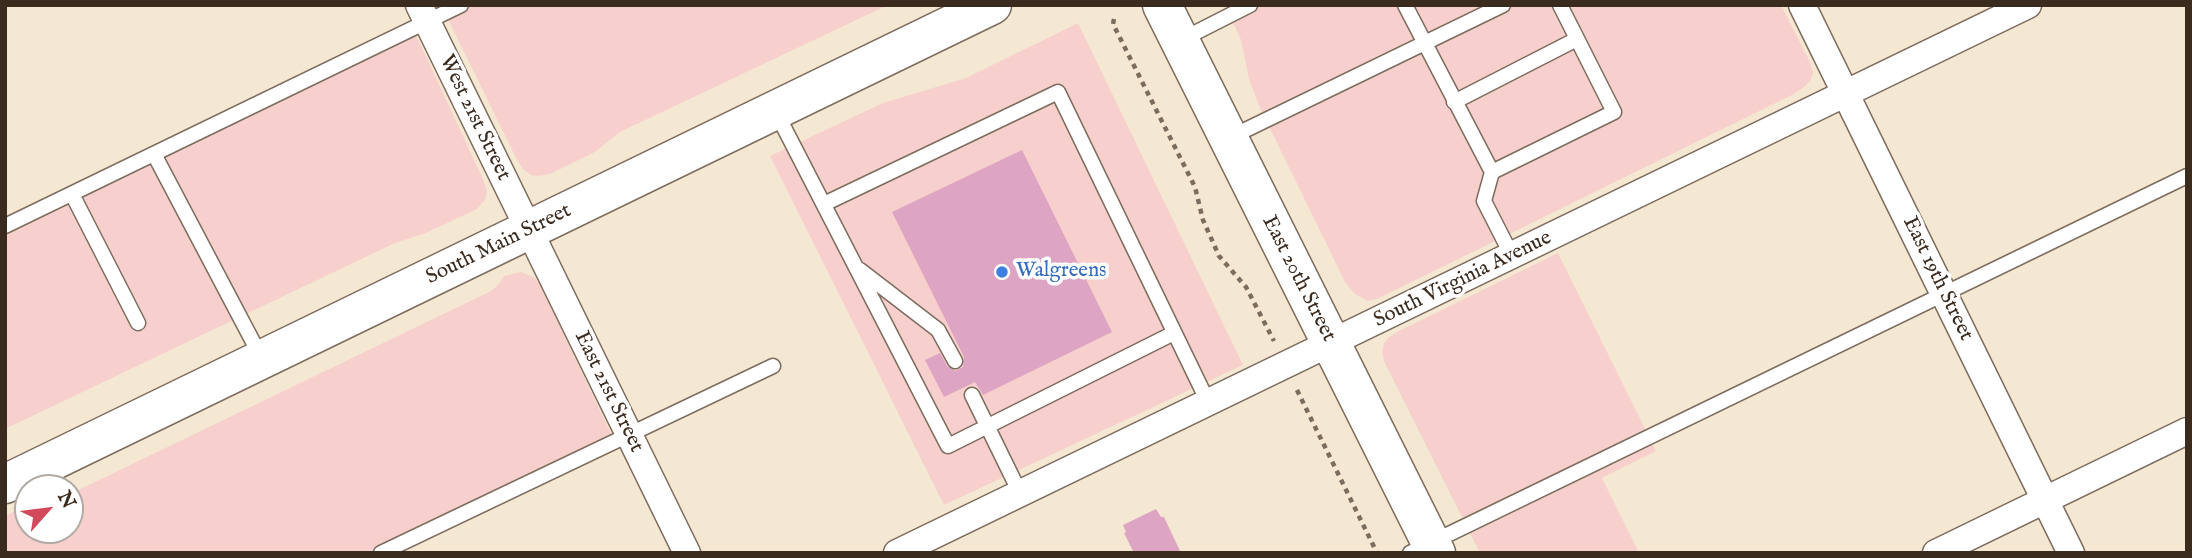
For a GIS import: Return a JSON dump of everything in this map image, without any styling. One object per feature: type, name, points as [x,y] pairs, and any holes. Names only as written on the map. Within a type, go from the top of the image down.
[{"type":"main road","name":"South Main Street","points":[[5,484],[992,5]]},
{"type":"main road","name":"East 20th Street","points":[[1161,5],[1331,344],[1425,550]]},
{"type":"street","name":"East 19th Street","points":[[1802,5],[2071,553]]},
{"type":"street","name":"South Virginia Avenue","points":[[897,553],[2028,5]]},
{"type":"street","name":"West 21st Street","points":[[423,13],[530,230]]},
{"type":"street","name":"East 21st Street","points":[[530,230],[687,553]]},
{"type":"street","points":[[1936,553],[2187,431]]},
{"type":"lane","points":[[5,226],[154,154],[423,13],[461,5]]},
{"type":"lane","points":[[1180,41],[1250,5]]},
{"type":"lane","points":[[1405,5],[1492,172],[1484,201],[1512,256]]},
{"type":"lane","points":[[1228,138],[1503,5]]},
{"type":"lane","points":[[1492,172],[1614,112],[1560,5]]},
{"type":"lane","points":[[1454,102],[1577,39]]},
{"type":"lane","points":[[824,204],[1058,92],[1208,402]]},
{"type":"lane","points":[[776,111],[948,446],[1174,333]]},
{"type":"lane","points":[[154,154],[262,360]]},
{"type":"lane","points":[[1425,550],[2187,176]]},
{"type":"lane","points":[[72,194],[138,323]]},
{"type":"lane","points":[[856,267],[938,330],[955,361]]},
{"type":"lane","points":[[381,553],[773,366]]},
{"type":"lane","points":[[972,395],[1020,493]]},
{"type":"path","points":[[1114,19],[1113,24],[1195,187],[1203,220],[1219,256],[1246,287],[1273,340]]},
{"type":"path","points":[[1296,389],[1377,553]]},
{"type":"shaded area","points":[[441,5],[888,5],[620,132],[595,152],[550,174],[539,176],[531,175],[517,160]]},
{"type":"shaded area","points":[[1225,5],[1781,5],[1813,73],[1810,81],[1792,95],[1377,299],[1368,301],[1355,294],[1345,282],[1259,106],[1249,79],[1241,40]]},
{"type":"shaded area","points":[[410,22],[483,179],[487,191],[485,200],[477,209],[426,233],[395,243],[5,429],[5,218]]},
{"type":"shaded area","points":[[1078,23],[1243,365],[944,505],[770,156],[883,103],[966,78]]},
{"type":"shaded area","points":[[1558,253],[1656,451],[1602,478],[1639,553],[1480,553],[1384,361],[1384,344],[1397,332]]},
{"type":"shaded area","points":[[521,272],[535,278],[540,285],[618,448],[402,553],[5,553],[5,516],[14,511],[14,544],[84,544],[84,487],[491,291],[504,276]]},
{"type":"building","name":"Walgreens","points":[[1022,150],[1112,332],[983,395],[975,382],[944,397],[925,360],[940,353],[947,366],[955,371],[963,367],[964,357],[892,212]]},
{"type":"building","points":[[1156,509],[1161,517],[1164,517],[1181,553],[1134,553],[1123,525]]},
{"type":"place","name":"Walgreens","points":[[1002,272]]}]
